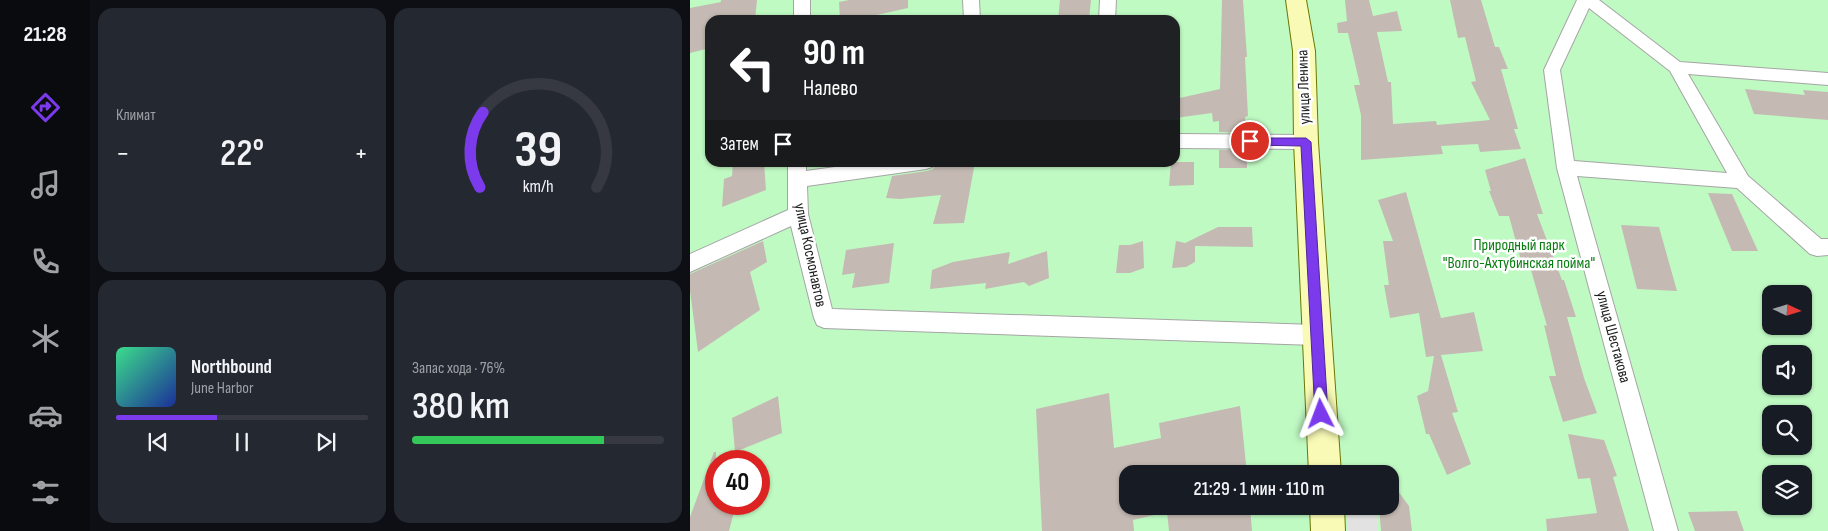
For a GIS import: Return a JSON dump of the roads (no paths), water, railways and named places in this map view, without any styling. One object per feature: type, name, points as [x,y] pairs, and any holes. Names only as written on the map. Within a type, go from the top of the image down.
[{"type":"street","points":[[802,0],[802,15]]},
{"type":"street","points":[[971,0],[972,15]]},
{"type":"street","points":[[1106,15],[1108,0]]},
{"type":"street","name":"улица Ленина","points":[[1296,0],[1304,51],[1306,142],[1324,465]]},
{"type":"street","name":"улица Шестакова","points":[[1585,0],[1552,70],[1566,168],[1666,531]]},
{"type":"street","points":[[1589,0],[1676,67],[1741,181],[1817,248],[1828,247]]},
{"type":"street","points":[[1676,67],[1828,79]]},
{"type":"street","points":[[1180,141],[1306,142]]},
{"type":"street","points":[[796,171],[854,167]]},
{"type":"street","points":[[1566,168],[1741,181]]},
{"type":"street","name":"улица Космонавтов","points":[[796,171],[798,214],[824,318],[1316,335]]},
{"type":"street","points":[[690,262],[798,214]]},
{"type":"street","points":[[1327,515],[1328,531]]},
{"type":"park label","name":"Природный парк \"Волго-Ахтубинская пойма\"","points":[[1519,254]]}]
